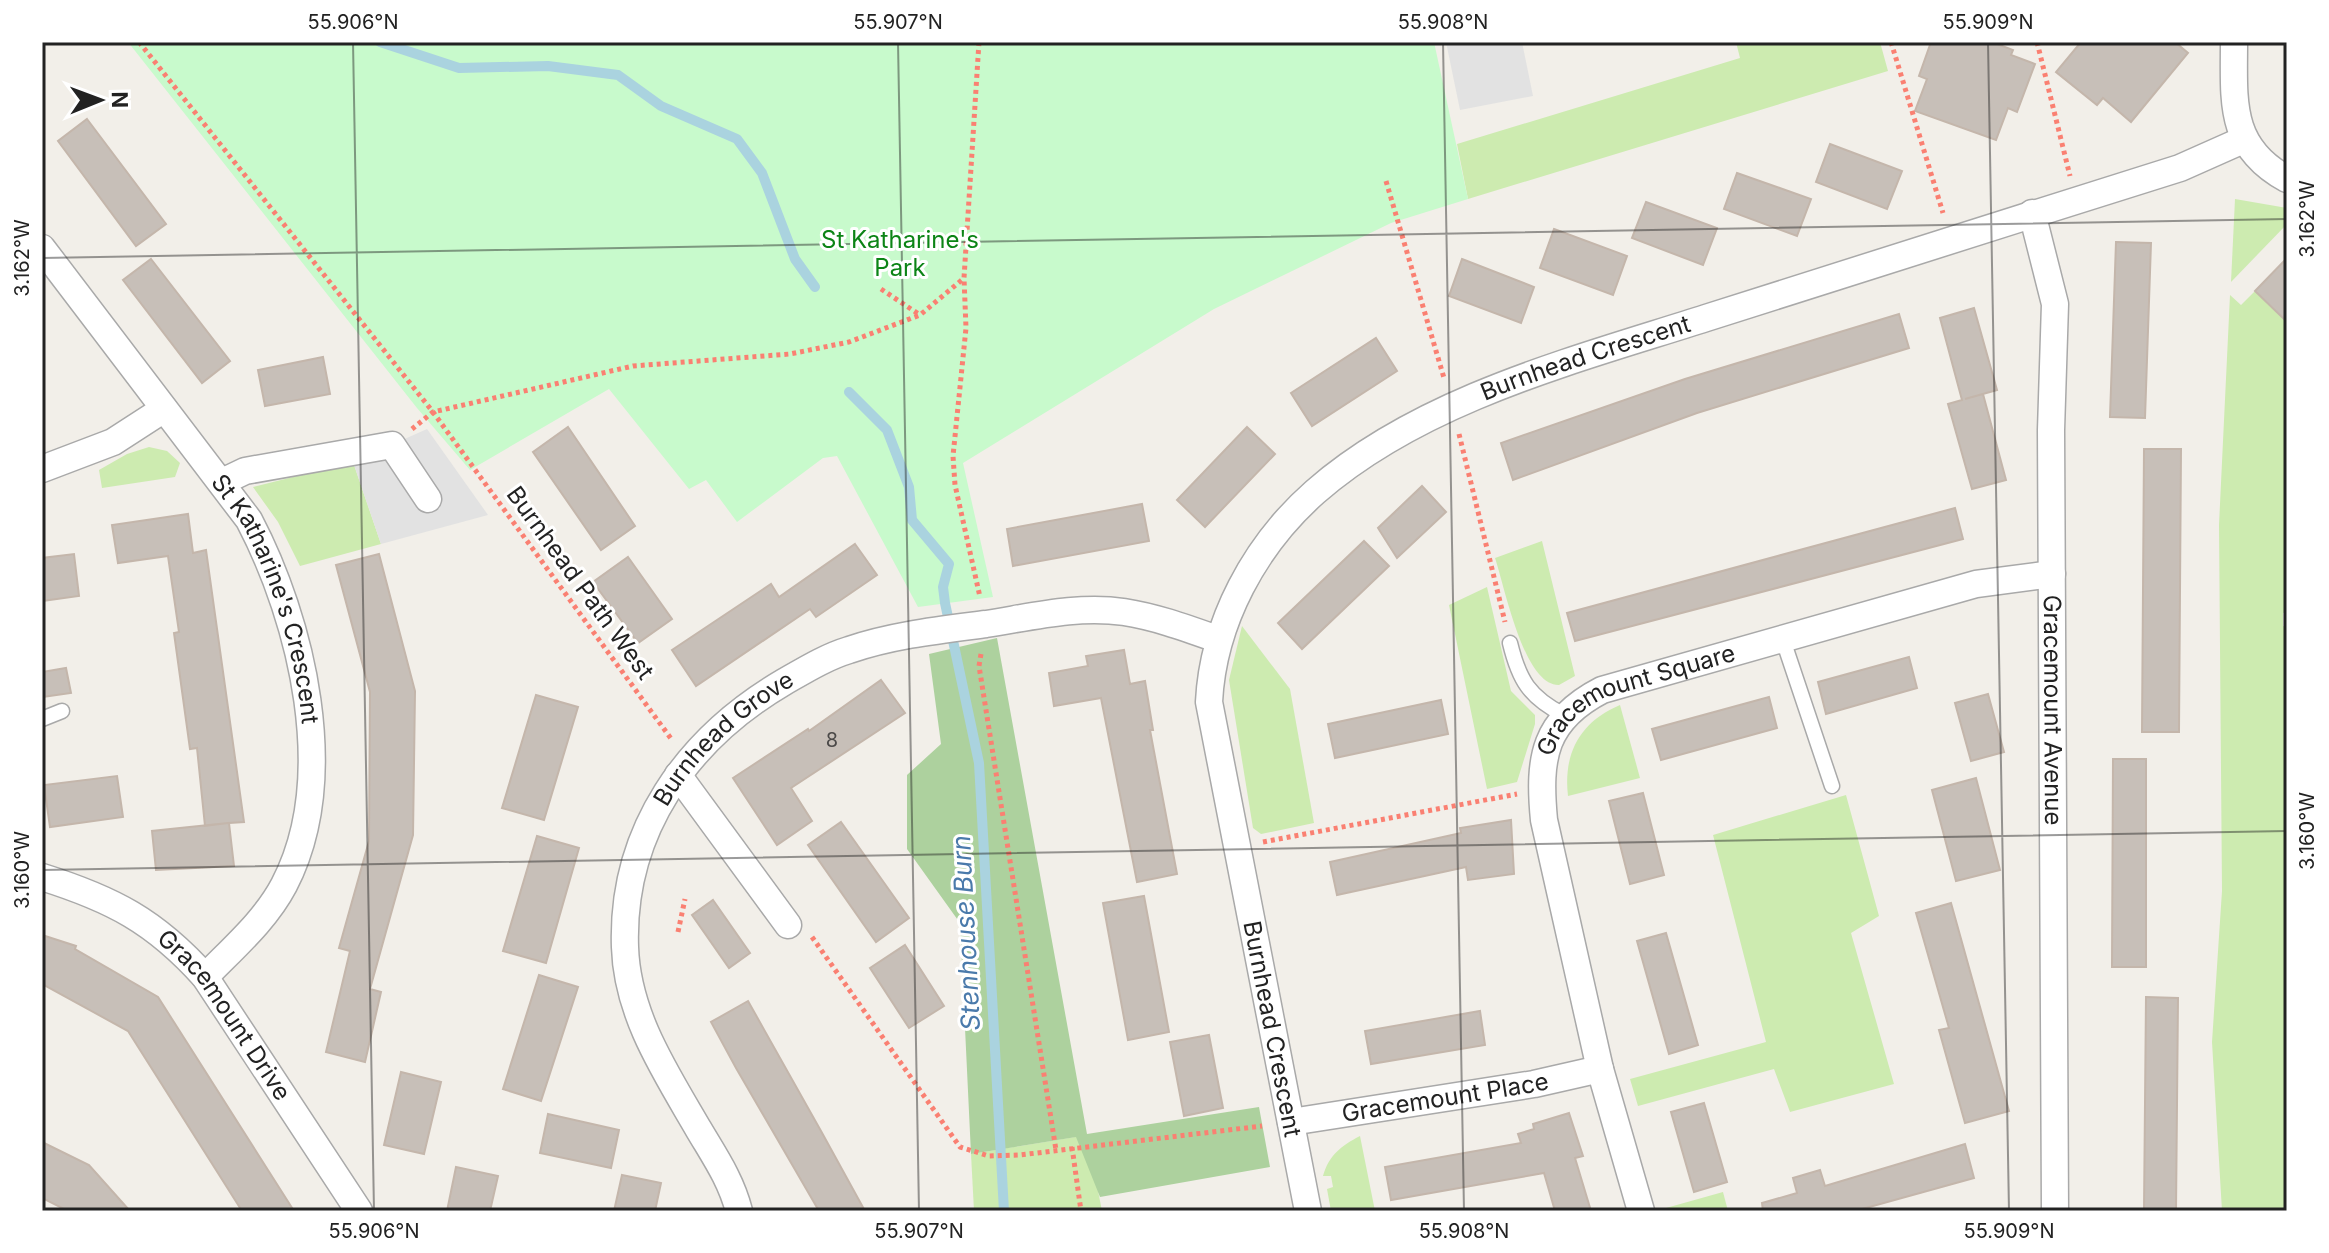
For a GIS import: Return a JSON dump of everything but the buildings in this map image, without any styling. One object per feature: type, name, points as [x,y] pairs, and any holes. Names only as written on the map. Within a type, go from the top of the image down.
[{"type":"street","points":[[2234,42],[2236,104],[2243,140],[2257,159],[2287,179]]},
{"type":"street","name":"Burnhead Crescent","points":[[1308,1211],[1209,702],[1217,639],[1231,606],[1267,546],[1315,492],[1377,447],[1453,408],[1533,374],[2180,168],[2243,140]]},
{"type":"street","name":"Gracemount Avenue","points":[[2032,213],[2049,274],[2057,332],[2051,430],[2055,1211]]},
{"type":"street","name":"St Katharine's Crescent","points":[[42,248],[222,482],[267,554],[297,642],[307,695],[309,798],[300,847],[284,885],[263,918],[205,977]]},
{"type":"street","points":[[42,469],[113,442],[164,409]]},
{"type":"street","points":[[222,482],[258,468],[392,445],[428,499]]},
{"type":"street","name":"Gracemount Square","points":[[1641,1211],[1600,1069],[1570,949],[1542,795],[1545,754],[1564,715],[1602,690],[1976,584],[2052,574]]},
{"type":"street","name":"Burnhead Grove","points":[[739,1211],[725,1170],[661,1063],[637,1014],[628,984],[626,905],[634,859],[678,775],[724,722],[752,701],[817,663],[876,642],[1056,613],[1124,612],[1166,621],[1217,639]]},
{"type":"street","points":[[678,775],[788,925]]},
{"type":"street","name":"Gracemount Drive","points":[[42,877],[118,904],[154,927],[205,977],[359,1211]]},
{"type":"street","name":"Gracemount Place","points":[[1291,1122],[1534,1084],[1600,1069]]},
{"type":"lane","points":[[1783,640],[1832,786]]},
{"type":"lane","points":[[1510,643],[1517,671],[1538,702],[1564,715]]},
{"type":"lane","points":[[42,719],[62,711]]},
{"type":"path","points":[[139,42],[433,412]]},
{"type":"path","points":[[979,42],[964,278],[966,328],[953,456],[955,485],[981,624],[979,666],[1056,1150]]},
{"type":"path","points":[[1891,42],[1950,239]]},
{"type":"path","points":[[2037,42],[2077,200]]},
{"type":"path","points":[[1386,181],[1453,408],[1510,643]]},
{"type":"path","points":[[392,445],[433,412],[633,366],[790,354],[849,342],[920,315],[964,278]]},
{"type":"path","points":[[881,289],[920,315]]},
{"type":"path","name":"Burnhead Path West","points":[[433,412],[676,746],[665,761],[678,775]]},
{"type":"path","points":[[1235,848],[1513,794],[1542,795]]},
{"type":"path","points":[[678,932],[685,899]]},
{"type":"path","points":[[788,925],[807,930],[960,1147],[989,1156],[1020,1155],[1291,1122]]},
{"type":"path","points":[[1072,1147],[1081,1211]]},
{"type":"green space","name":"St Katharine's Park","points":[[128,42],[1434,42],[1468,199],[1391,223],[1214,309],[963,463],[993,597],[918,607],[837,456],[823,458],[737,522],[706,480],[689,489],[609,389],[470,470],[417,408]]},
{"type":"green space","points":[[1736,42],[1880,42],[1888,71],[1468,199],[1457,144],[1740,58]]},
{"type":"green space","points":[[2235,199],[2287,208],[2287,224],[2231,282]]},
{"type":"green space","points":[[2255,291],[2287,320],[2287,612],[2283,613],[2283,626],[2287,627],[2287,1211],[2222,1211],[2212,1042],[2222,891],[2219,525],[2230,295],[2241,305]]},
{"type":"green space","points":[[149,447],[167,451],[180,463],[175,477],[102,488],[99,470],[127,454]]},
{"type":"green space","points":[[353,462],[381,544],[300,566],[278,522],[253,487]]},
{"type":"green space","points":[[1542,541],[1575,676],[1559,685],[1547,681],[1526,653],[1510,612],[1495,558]]},
{"type":"green space","points":[[1487,587],[1511,691],[1535,715],[1535,724],[1517,782],[1487,789],[1449,605]]},
{"type":"green space","points":[[1242,626],[1290,689],[1314,823],[1261,834],[1253,828],[1229,680]]},
{"type":"green space","points":[[997,638],[1087,1134],[1259,1107],[1270,1167],[1100,1197],[1076,1137],[971,1154],[960,923],[907,849],[907,775],[941,744],[929,654]]},
{"type":"green space","points":[[1620,705],[1640,778],[1568,796],[1568,766],[1577,741],[1594,720]]},
{"type":"green space","points":[[1846,795],[1879,916],[1851,933],[1894,1084],[1790,1112],[1774,1069],[1638,1106],[1630,1079],[1766,1042],[1713,835]]},
{"type":"green space","points":[[1087,1135],[1102,1211],[974,1211],[971,1154]]},
{"type":"green space","points":[[1360,1136],[1375,1211],[1331,1211],[1327,1189],[1333,1187],[1331,1176],[1323,1176],[1337,1152]]},
{"type":"green space","points":[[1723,1192],[1728,1211],[1667,1211],[1666,1208]]},
{"type":"shaded area","points":[[1446,42],[1522,42],[1533,96],[1460,110]]},
{"type":"shaded area","points":[[427,429],[488,515],[381,544],[353,462]]},
{"type":"waterway","name":"Stenhouse Burn","points":[[380,42],[459,68],[548,66],[618,75],[661,106],[737,139],[762,173],[795,259],[815,287]]},
{"type":"waterway","name":"Stenhouse Burn","points":[[849,392],[887,430],[909,487],[912,520],[949,564],[943,587],[945,603],[979,763],[1004,1211]]}]
